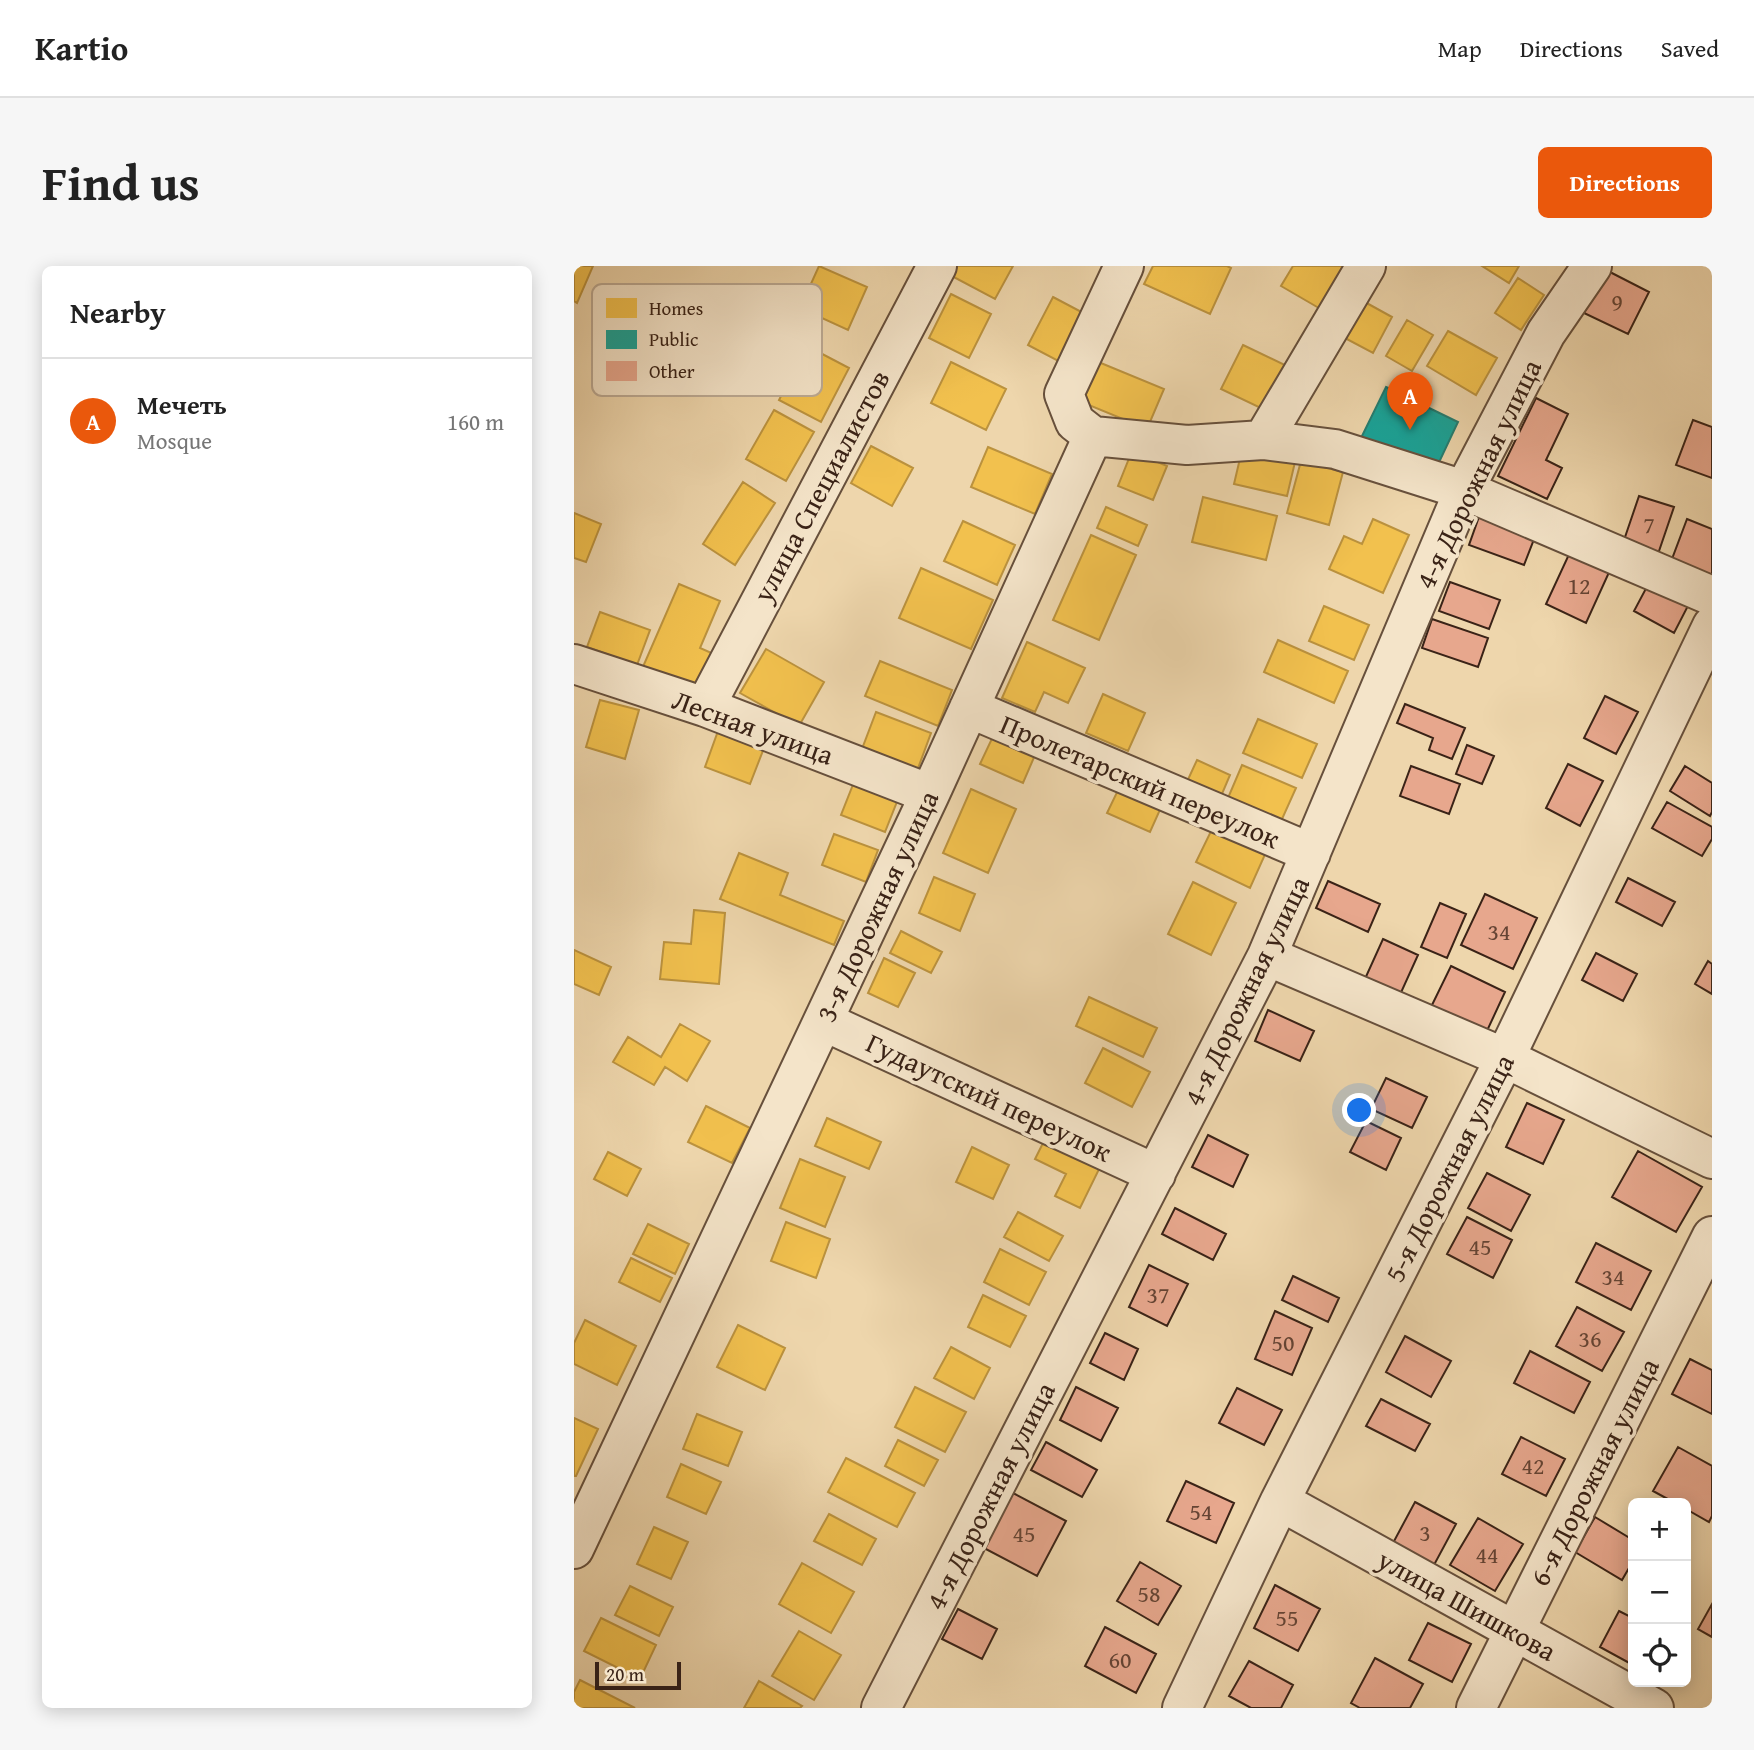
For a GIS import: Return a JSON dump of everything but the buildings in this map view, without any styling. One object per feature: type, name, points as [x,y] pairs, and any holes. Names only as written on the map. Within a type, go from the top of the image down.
[{"type":"street","name":"улица Специалистов","points":[[705,707],[937,266]]},
{"type":"street","points":[[1124,266],[1064,394],[1075,422],[1093,436],[1187,444],[1263,440],[1335,449],[1464,490],[1712,596]]},
{"type":"street","points":[[1263,440],[1366,266]]},
{"type":"street","name":"4-я Дорожная улица","points":[[881,1708],[1267,956],[1464,490],[1546,333],[1592,266]]},
{"type":"street","name":"3-я Дорожная улица","points":[[574,1549],[930,794],[1093,436]]},
{"type":"street","name":"5-я Дорожная улица","points":[[1182,1708],[1280,1502],[1505,1058],[1712,626]]},
{"type":"street","name":"Лесная улица","points":[[574,664],[705,707],[930,794]]},
{"type":"street","name":"Пролетарский переулок","points":[[969,708],[1311,853]]},
{"type":"street","points":[[1267,956],[1505,1058],[1712,1159]]},
{"type":"street","name":"Гудаутский переулок","points":[[823,1021],[1156,1174]]},
{"type":"street","name":"6-я Дорожная улица","points":[[1476,1708],[1712,1236]]},
{"type":"street","name":"улица Шишкова","points":[[1280,1502],[1654,1708]]},
{"type":"place","name":"Мечеть","points":[[1410,430]]}]
